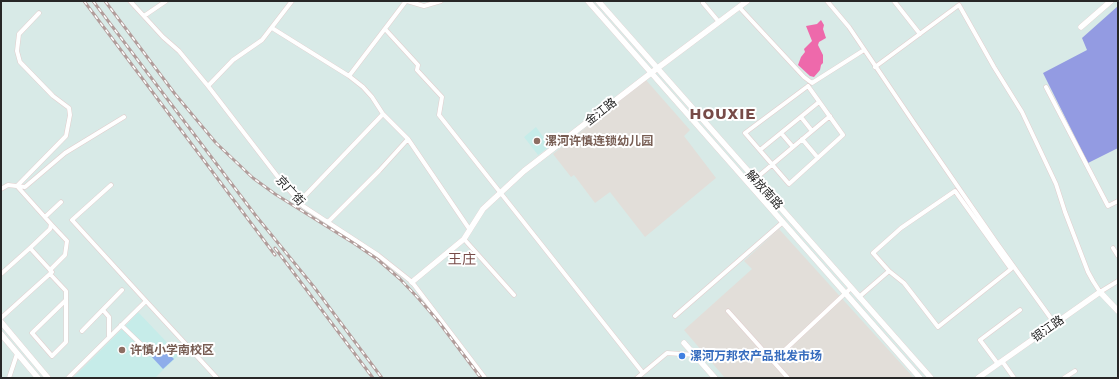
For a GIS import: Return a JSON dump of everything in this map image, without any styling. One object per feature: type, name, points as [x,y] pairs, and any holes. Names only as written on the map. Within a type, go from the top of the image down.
[{"type":"main road","name":"解放南路","points":[[588,1],[920,378]]},
{"type":"main road","name":"解放南路","points":[[598,1],[930,378]]},
{"type":"main road","name":"金江路","points":[[412,282],[464,239],[483,210],[524,171],[747,1]]},
{"type":"main road","points":[[1080,27],[1111,1]]},
{"type":"main road","points":[[1100,292],[1118,311]]},
{"type":"main road","name":"银江路","points":[[978,378],[1100,292]]},
{"type":"main road","points":[[1,322],[48,378]]},
{"type":"main road","points":[[1,334],[38,378]]},
{"type":"main road","points":[[684,343],[715,378]]},
{"type":"street","name":"京广街","points":[[130,1],[178,51],[208,86],[278,178],[299,202],[378,256],[412,282],[486,378]]},
{"type":"street","points":[[144,16],[166,1]]},
{"type":"street","points":[[208,86],[233,60],[262,40],[292,1]]},
{"type":"street","points":[[348,76],[406,1],[424,6],[441,1]]},
{"type":"street","points":[[827,1],[849,26],[875,67],[996,242],[1055,324]]},
{"type":"street","points":[[894,1],[920,34]]},
{"type":"street","points":[[703,3],[719,22]]},
{"type":"street","points":[[875,67],[920,34],[958,3],[1022,112],[1056,184],[1088,272],[1100,292]]},
{"type":"street","points":[[739,7],[804,77],[812,83],[864,50]]},
{"type":"street","points":[[18,186],[66,136],[70,115],[69,108],[54,96],[20,62],[17,51],[19,34],[39,13]]},
{"type":"street","points":[[272,28],[348,76],[372,97],[383,114],[408,139],[470,230]]},
{"type":"street","points":[[384,29],[418,65],[417,70],[442,97],[439,115],[643,373]]},
{"type":"street","points":[[808,86],[830,116],[843,134],[789,184],[745,133],[808,86]]},
{"type":"street","points":[[1046,87],[1108,206],[1118,200]]},
{"type":"street","points":[[760,150],[819,102]]},
{"type":"street","points":[[299,202],[383,114]]},
{"type":"street","points":[[1,189],[8,185],[26,187],[65,153],[124,116]]},
{"type":"street","points":[[755,179],[830,116]]},
{"type":"street","points":[[800,117],[812,131]]},
{"type":"street","points":[[781,133],[793,147]]},
{"type":"street","points":[[328,222],[379,171],[408,139]]},
{"type":"street","points":[[802,139],[818,158]]},
{"type":"street","points":[[111,185],[72,220],[217,378]]},
{"type":"street","points":[[1,318],[50,272],[65,255],[66,241],[18,186]]},
{"type":"street","points":[[955,191],[1011,270],[938,327],[904,283],[889,271],[873,253],[901,228],[955,191]]},
{"type":"street","points":[[45,217],[61,202]]},
{"type":"street","points":[[675,316],[783,222]]},
{"type":"street","points":[[1,274],[50,229],[51,224]]},
{"type":"street","points":[[464,239],[514,295]]},
{"type":"street","points":[[30,248],[66,291],[66,300],[66,342],[52,356],[32,333],[66,300]]},
{"type":"street","points":[[1114,248],[1118,256]]},
{"type":"street","points":[[859,297],[889,271]]},
{"type":"street","name":"银江路","points":[[1100,292],[1118,281]]},
{"type":"street","points":[[773,361],[852,288]]},
{"type":"street","points":[[82,331],[122,290]]},
{"type":"street","points":[[68,378],[146,300]]},
{"type":"street","points":[[102,310],[109,317],[109,336]]},
{"type":"street","points":[[1014,378],[980,340],[1020,310]]},
{"type":"street","points":[[728,311],[788,378]]},
{"type":"street","points":[[121,325],[148,351]]},
{"type":"street","points":[[637,378],[667,353],[695,355]]},
{"type":"street","points":[[9,378],[18,354]]},
{"type":"street","points":[[1064,378],[1075,370]]},
{"type":"shaded area","points":[[1118,6],[1118,148],[1088,163],[1043,73],[1087,50],[1082,38]]},
{"type":"shaded area","points":[[821,20],[824,25],[823,29],[826,38],[819,42],[818,45],[823,55],[823,63],[820,70],[814,77],[810,76],[798,65],[805,52],[804,49],[812,41],[806,26],[817,24]]},
{"type":"shaded area","points":[[646,80],[690,130],[684,136],[716,178],[645,237],[610,192],[595,203],[574,175],[571,177],[553,154]]},
{"type":"shaded area","name":"漯河许慎连锁幼儿园","points":[[536,127],[550,146],[538,155],[524,137]]},
{"type":"shaded area","points":[[779,229],[914,378],[725,378],[684,330],[752,269],[744,261]]},
{"type":"shaded area","points":[[138,312],[179,355],[163,370],[123,329]]},
{"type":"shaded area","name":"许慎小学南校区","points":[[122,329],[163,370],[155,378],[73,378]]},
{"type":"shaded area","points":[[160,345],[174,359],[163,369],[150,355]]},
{"type":"railway","points":[[84,1],[275,255]]},
{"type":"railway","points":[[93,1],[256,216],[314,287],[382,378]]},
{"type":"railway","points":[[105,1],[175,94],[216,143],[253,178],[275,194],[377,259],[400,279],[438,321],[481,378]]},
{"type":"railway","points":[[275,248],[373,378]]},
{"type":"place","name":"漯河许慎连锁幼儿园","points":[[537,141]]},
{"type":"place","name":"许慎小学南校区","points":[[122,350]]},
{"type":"place","name":"漯河万邦农产品批发市场","points":[[682,356]]},
{"type":"district","name":"HOUXIE","points":[[723,114]]},
{"type":"district","name":"王庄","points":[[462,260]]}]
